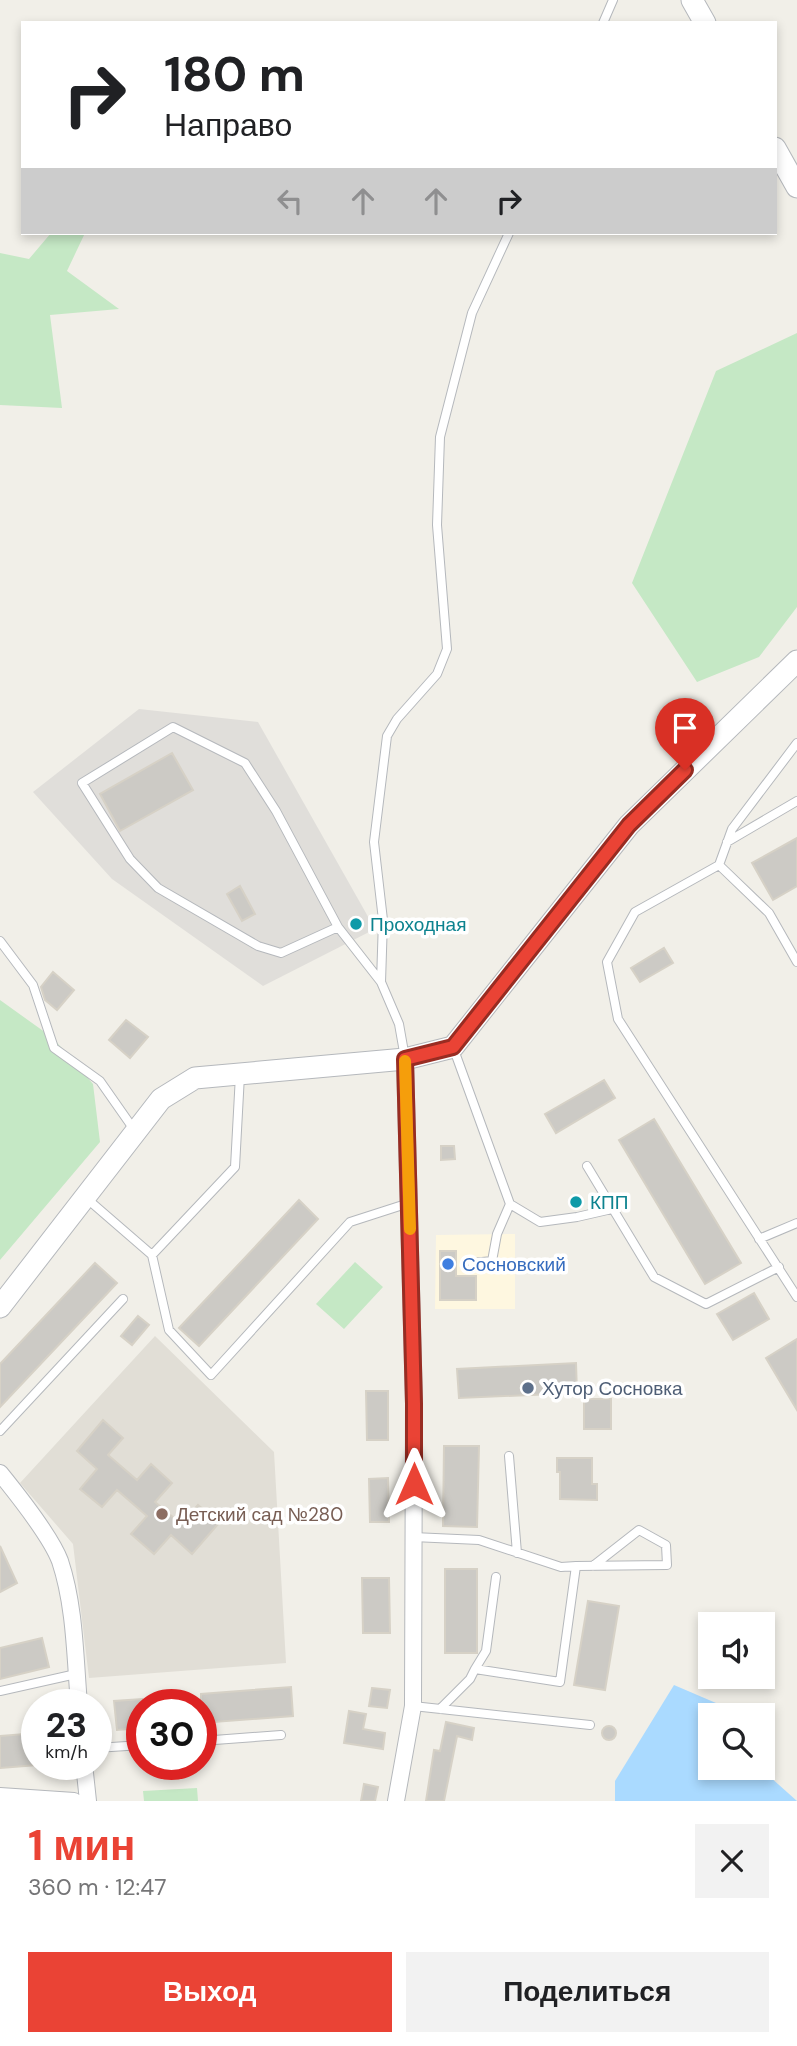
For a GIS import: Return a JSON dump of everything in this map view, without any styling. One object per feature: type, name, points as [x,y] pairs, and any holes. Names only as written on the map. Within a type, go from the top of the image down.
[{"type":"street","points":[[692,0],[704,21]]},
{"type":"street","points":[[777,152],[797,187]]},
{"type":"street","points":[[0,1307],[161,1099],[195,1078],[405,1059],[453,1047],[629,825],[797,661]]},
{"type":"street","points":[[396,1801],[413,1706],[414,1404],[405,1059]]},
{"type":"street","points":[[0,1473],[35,1520],[59,1559],[69,1594],[78,1689]]},
{"type":"street","points":[[86,1780],[88,1801]]},
{"type":"street","points":[[0,1796],[74,1801]]},
{"type":"lane","points":[[604,21],[613,0]]},
{"type":"lane","points":[[381,982],[383,920],[374,842],[387,736],[397,719],[437,674],[447,649],[437,525],[440,437],[472,313],[508,235]]},
{"type":"lane","points":[[338,927],[281,953],[258,946],[158,888],[130,859],[82,783],[173,727],[245,763],[276,811],[338,927],[381,982],[399,1024],[405,1059]]},
{"type":"lane","points":[[797,743],[732,829],[719,865],[635,912],[607,962],[618,1018],[797,1297]]},
{"type":"lane","points":[[727,842],[797,801]]},
{"type":"lane","points":[[719,865],[769,913],[797,962]]},
{"type":"lane","points":[[0,941],[33,985],[54,1048],[100,1081],[135,1132]]},
{"type":"lane","points":[[453,1047],[510,1204],[540,1222],[612,1209]]},
{"type":"lane","points":[[152,1255],[235,1167],[240,1075]]},
{"type":"lane","points":[[587,1166],[654,1278],[706,1304],[779,1266]]},
{"type":"lane","points":[[85,1198],[152,1255],[169,1331],[211,1375],[349,1222],[410,1203]]},
{"type":"lane","points":[[472,1263],[492,1261],[497,1234],[510,1204]]},
{"type":"lane","points":[[759,1239],[797,1223]]},
{"type":"lane","points":[[0,1431],[122,1299]]},
{"type":"lane","points":[[509,1456],[517,1553]]},
{"type":"lane","points":[[414,1537],[479,1540],[561,1567],[667,1565],[666,1545],[639,1531],[593,1566]]},
{"type":"lane","points":[[475,1670],[560,1682],[576,1566]]},
{"type":"lane","points":[[440,1709],[470,1679],[485,1651],[496,1577]]},
{"type":"lane","points":[[0,1691],[76,1674]]},
{"type":"lane","points":[[413,1706],[590,1725]]},
{"type":"lane","points":[[217,1740],[281,1735]]},
{"type":"shaded area","points":[[139,709],[258,722],[375,929],[263,986],[112,879],[33,792]]},
{"type":"shaded area","points":[[515,1234],[515,1309],[435,1309],[436,1235]]},
{"type":"shaded area","name":"Детский сад №280","points":[[155,1336],[274,1452],[286,1663],[89,1678],[73,1544],[20,1483]]},
{"type":"green space","points":[[49,235],[84,235],[67,271],[119,309],[50,315],[62,408],[0,405],[0,253],[29,259]]},
{"type":"green space","points":[[797,333],[797,607],[759,657],[697,682],[632,583],[716,371]]},
{"type":"green space","points":[[0,1000],[53,1038],[93,1084],[100,1142],[0,1260]]},
{"type":"green space","points":[[355,1262],[383,1287],[344,1329],[316,1304]]},
{"type":"green space","points":[[197,1788],[198,1801],[144,1801],[143,1791]]},
{"type":"water","points":[[674,1685],[716,1703],[698,1703],[698,1780],[773,1780],[797,1801],[615,1801],[615,1781]]},
{"type":"building","points":[[172,753],[193,790],[120,831],[100,794]]},
{"type":"building","points":[[797,838],[797,886],[773,900],[752,863]]},
{"type":"building","points":[[240,886],[255,914],[242,921],[227,894]]},
{"type":"building","points":[[664,948],[673,963],[640,982],[631,968]]},
{"type":"building","points":[[53,972],[74,990],[57,1010],[45,1000],[41,987]]},
{"type":"building","points":[[126,1020],[148,1037],[130,1058],[109,1040]]},
{"type":"building","points":[[604,1080],[615,1098],[556,1133],[545,1114]]},
{"type":"building","points":[[654,1119],[741,1263],[705,1284],[619,1140]]},
{"type":"building","points":[[441,1146],[454,1146],[455,1159],[441,1160]]},
{"type":"building","points":[[299,1200],[318,1219],[199,1346],[179,1328]]},
{"type":"building","name":"Сосновский","points":[[440,1251],[456,1251],[456,1276],[476,1276],[476,1300],[440,1300]]},
{"type":"building","points":[[95,1263],[117,1283],[0,1407],[0,1364]]},
{"type":"building","points":[[754,1293],[769,1319],[733,1340],[717,1314]]},
{"type":"building","points":[[138,1316],[149,1325],[132,1345],[121,1336]]},
{"type":"building","points":[[797,1339],[797,1410],[766,1358]]},
{"type":"building","points":[[576,1363],[577,1393],[459,1398],[457,1369]]},
{"type":"building","points":[[366,1391],[388,1391],[388,1440],[367,1440]]},
{"type":"building","points":[[584,1399],[611,1399],[611,1429],[584,1429]]},
{"type":"building","points":[[103,1420],[123,1438],[108,1455],[137,1480],[151,1464],[172,1483],[155,1502],[181,1524],[198,1505],[219,1523],[192,1554],[171,1535],[154,1554],[131,1534],[147,1516],[117,1490],[102,1507],[80,1489],[97,1469],[77,1451]]},
{"type":"building","points":[[444,1446],[479,1446],[477,1527],[443,1526]]},
{"type":"building","points":[[557,1458],[592,1458],[592,1484],[597,1484],[597,1500],[560,1499]]},
{"type":"building","points":[[388,1478],[389,1522],[370,1522],[369,1479]]},
{"type":"building","points":[[0,1546],[17,1583],[0,1592]]},
{"type":"building","points":[[445,1569],[477,1569],[477,1653],[445,1653]]},
{"type":"building","points":[[362,1578],[389,1578],[390,1633],[363,1633]]},
{"type":"building","points":[[588,1601],[619,1606],[605,1690],[574,1685]]},
{"type":"building","points":[[42,1638],[49,1667],[0,1679],[0,1648]]},
{"type":"building","points":[[291,1687],[293,1716],[217,1722],[217,1693]]},
{"type":"building","points":[[372,1688],[390,1690],[387,1708],[369,1706]]},
{"type":"building","points":[[126,1700],[126,1729],[117,1730],[114,1701]]},
{"type":"building","points":[[349,1711],[366,1714],[363,1729],[385,1733],[383,1749],[344,1743]]},
{"type":"building","points":[[446,1722],[474,1728],[472,1740],[457,1736],[444,1801],[426,1801],[434,1750],[440,1751]]},
{"type":"building","points":[[606,1726],[612,1726],[616,1733],[612,1740],[606,1740],[602,1736],[602,1730]]},
{"type":"building","points":[[21,1734],[21,1766],[0,1768],[0,1736]]},
{"type":"building","points":[[364,1784],[378,1787],[375,1801],[361,1801]]},
{"type":"slow traffic","points":[[405,1061],[410,1229]]},
{"type":"place","name":"Проходная","points":[[356,924]]},
{"type":"place","name":"КПП","points":[[576,1202]]},
{"type":"place","name":"Сосновский","points":[[448,1264]]},
{"type":"place","name":"Хутор Сосновка","points":[[528,1388]]},
{"type":"place","name":"Детский сад №280","points":[[162,1514]]},
{"type":"route","points":[[414,1484],[405,1059],[453,1047],[629,825],[685,770]]}]
